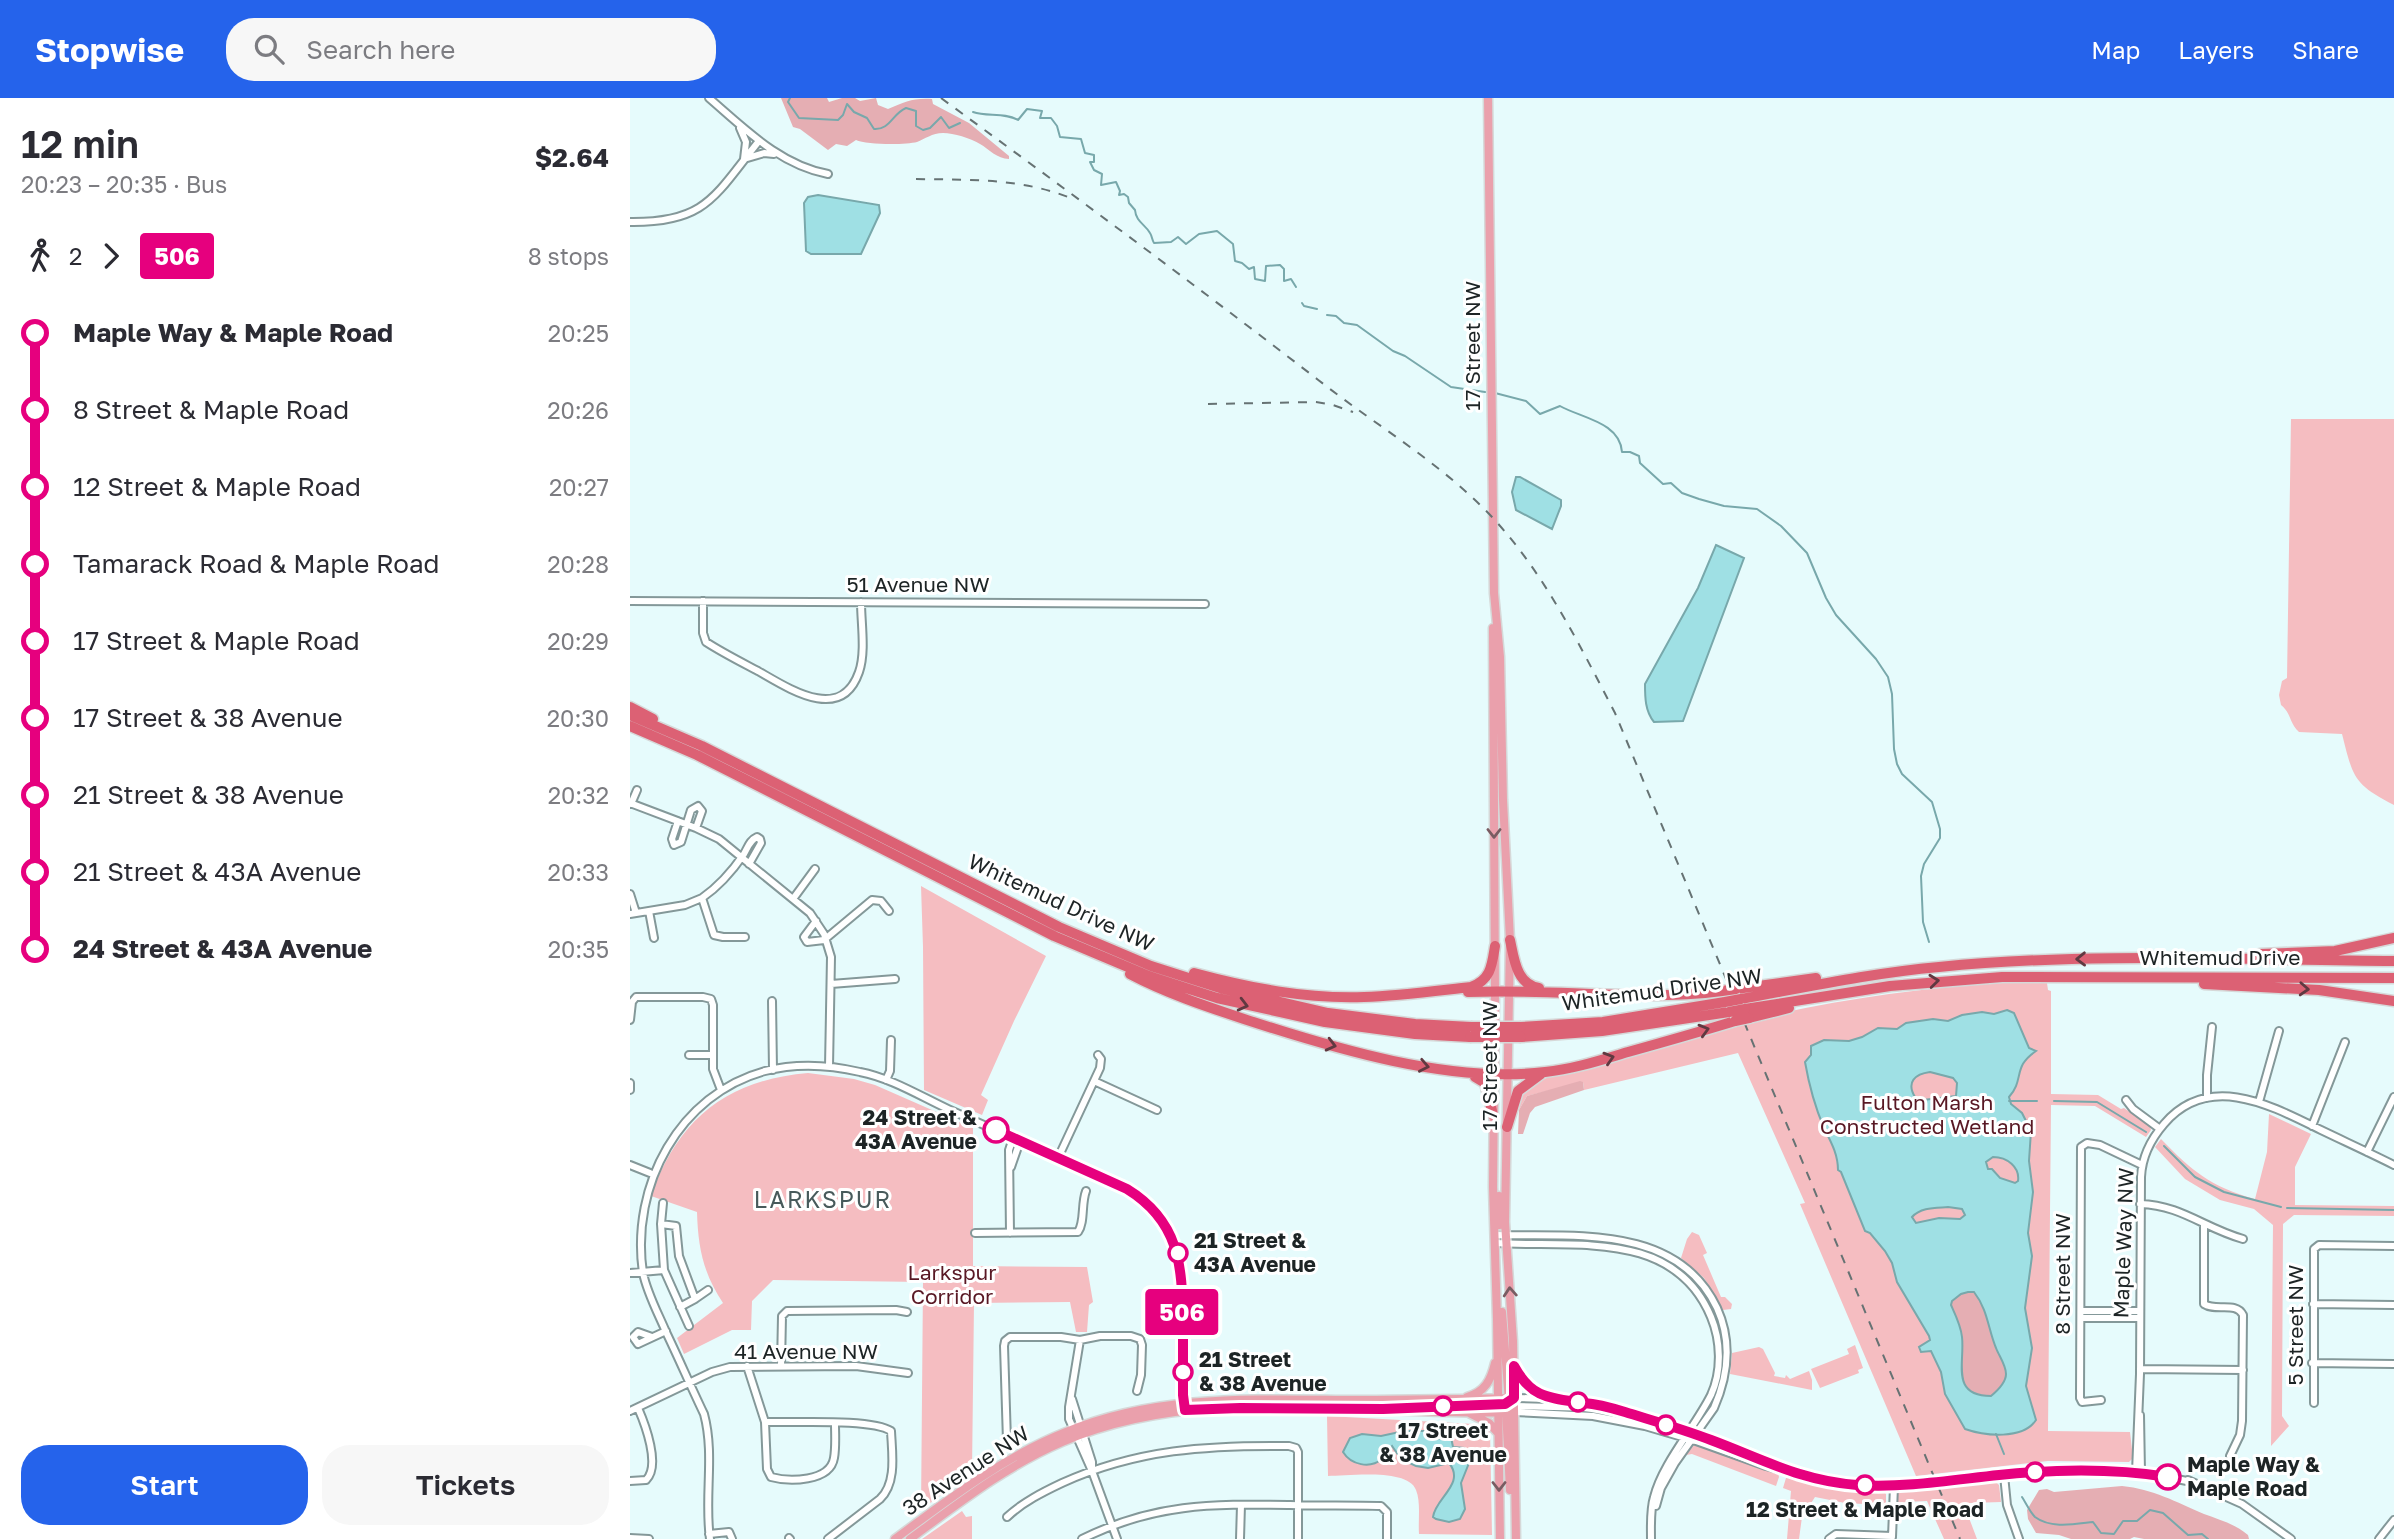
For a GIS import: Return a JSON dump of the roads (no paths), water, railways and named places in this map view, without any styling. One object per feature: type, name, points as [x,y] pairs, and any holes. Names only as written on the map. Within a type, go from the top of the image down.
[{"type":"highway","points":[[630,707],[700,750]]},
{"type":"highway","name":"Whitemud Drive NW","points":[[630,715],[1059,927],[1152,966],[1223,989],[1328,1013],[1470,1032]]},
{"type":"highway","name":"Whitemud Drive NW","points":[[630,726],[700,750],[1086,951],[1149,976],[1266,1011],[1370,1029],[1470,1032],[1602,1031],[1890,986],[1974,978],[2046,976]]},
{"type":"highway","points":[[630,734],[700,750]]},
{"type":"highway","points":[[2115,959],[2335,951],[2394,938]]},
{"type":"highway","points":[[1510,940],[1516,965],[1525,981],[1532,986],[1567,992]]},
{"type":"highway","points":[[1152,966],[1249,988],[1292,994],[1363,997],[1479,984],[1490,971],[1495,946]]},
{"type":"highway","points":[[1086,951],[1148,984],[1254,1022],[1343,1048],[1461,1072],[1494,1075],[1544,1072],[1589,1064],[1730,1012],[1745,1009]]},
{"type":"highway","name":"Whitemud Drive NW","points":[[1745,1009],[1890,972],[2047,961]]},
{"type":"highway","name":"Whitemud Drive","points":[[2047,961],[2394,961]]},
{"type":"highway","points":[[1401,994],[1508,991],[1638,997],[1722,991],[1890,972]]},
{"type":"highway","name":"Whitemud Drive","points":[[2046,976],[2394,978]]},
{"type":"highway","points":[[2064,977],[2319,990],[2394,1001]]},
{"type":"highway","points":[[1461,1072],[1484,1081],[1489,1091],[1493,1115]]},
{"type":"highway","points":[[1507,1127],[1520,1089],[1544,1072]]},
{"type":"main road","name":"17 Street NW","points":[[1488,98],[1494,593],[1493,1152],[1499,1190],[1501,1239],[1514,1366],[1499,1434],[1500,1539]]},
{"type":"main road","name":"17 Street NW","points":[[1494,593],[1500,657],[1510,940],[1507,1127],[1501,1239],[1496,1271],[1498,1349],[1507,1405]]},
{"type":"main road","points":[[1496,1271],[1508,1366],[1510,1490],[1516,1516],[1516,1539]]},
{"type":"main road","points":[[1461,1399],[1472,1396],[1489,1382],[1498,1349]]},
{"type":"main road","points":[[1514,1366],[1532,1390],[1551,1399]]},
{"type":"main road","name":"38 Avenue NW","points":[[1184,1406],[1224,1399],[1461,1399],[1507,1405]]},
{"type":"main road","name":"38 Avenue NW","points":[[895,1539],[943,1503],[1013,1457],[1143,1408],[1184,1406],[1466,1412],[1507,1405]]},
{"type":"main road","points":[[1383,1409],[1507,1405]]},
{"type":"main road","points":[[1466,1412],[1489,1423],[1499,1434]]},
{"type":"main road","name":"38 Avenue NW","points":[[910,1539],[1003,1471],[1078,1431]]},
{"type":"street","points":[[709,98],[759,141],[781,156]]},
{"type":"street","points":[[738,123],[746,142],[744,159]]},
{"type":"street","points":[[630,222],[662,222],[696,211],[721,188],[759,141]]},
{"type":"street","points":[[744,159],[764,153],[781,156],[828,174]]},
{"type":"street","name":"51 Avenue NW","points":[[630,601],[1205,604]]},
{"type":"street","points":[[704,601],[705,640],[806,696],[825,699],[844,692],[854,682],[860,668],[861,602]]},
{"type":"street","points":[[637,790],[631,804],[714,836],[793,899],[816,921],[826,938],[831,957],[829,1067]]},
{"type":"street","points":[[678,821],[672,839],[674,845],[680,844],[691,810],[698,806],[702,811],[696,828]]},
{"type":"street","points":[[630,894],[633,914],[685,905],[702,898],[715,889],[741,858],[754,837],[759,838],[761,843],[749,864]]},
{"type":"street","points":[[793,899],[815,869]]},
{"type":"street","points":[[702,898],[713,933],[717,936],[745,937]]},
{"type":"street","points":[[816,921],[805,935],[805,940],[810,943],[826,938],[872,900],[881,901],[889,911]]},
{"type":"street","points":[[649,911],[654,938]]},
{"type":"street","points":[[831,984],[895,979]]},
{"type":"street","points":[[630,1020],[632,1002],[636,997],[711,999],[714,1074],[721,1090]]},
{"type":"street","points":[[772,1001],[773,1069]]},
{"type":"street","points":[[2207,1098],[2212,1027]]},
{"type":"street","points":[[2259,1102],[2279,1031]]},
{"type":"street","points":[[886,1080],[890,1071],[891,1040]]},
{"type":"street","points":[[2312,1126],[2345,1042]]},
{"type":"street","points":[[689,1055],[712,1055]]},
{"type":"street","points":[[1058,1158],[1101,1064],[1098,1055]]},
{"type":"street","points":[[732,1539],[729,1532],[710,1537],[709,1437],[704,1414],[643,1273],[639,1228],[650,1173],[670,1138],[685,1119],[721,1090],[747,1077],[773,1069],[829,1067],[865,1073],[886,1080],[1140,1197],[1155,1212],[1171,1236],[1178,1253],[1182,1287],[1184,1406]]},
{"type":"street","points":[[1094,1081],[1157,1110]]},
{"type":"street","points":[[630,1083],[630,1090]]},
{"type":"street","name":"Maple Way NW","points":[[2139,1470],[2142,1165],[2148,1148],[2160,1129],[2184,1106],[2207,1098],[2234,1096],[2259,1102],[2394,1165]]},
{"type":"street","points":[[2367,1152],[2394,1097]]},
{"type":"street","points":[[2126,1100],[2133,1109],[2160,1129]]},
{"type":"street","points":[[1010,1233],[1009,1150],[1017,1140]]},
{"type":"street","name":"8 Street NW","points":[[2101,1400],[2082,1402],[2080,1393],[2082,1146],[2096,1143],[2142,1165]]},
{"type":"street","points":[[630,1165],[650,1173]]},
{"type":"street","points":[[975,1233],[1075,1233],[1079,1231],[1086,1191]]},
{"type":"street","points":[[663,1203],[660,1224],[663,1270],[689,1326]]},
{"type":"street","points":[[2140,1204],[2167,1206],[2218,1231],[2243,1238]]},
{"type":"street","points":[[660,1224],[676,1226],[679,1256],[695,1299]]},
{"type":"street","points":[[2204,1224],[2205,1306],[2241,1310],[2243,1317],[2242,1426],[2230,1456]]},
{"type":"street","points":[[1501,1239],[1590,1237],[1624,1241],[1673,1258],[1698,1279],[1718,1311],[1724,1327],[1727,1351],[1720,1395],[1714,1408],[1659,1482],[1652,1504],[1651,1539]]},
{"type":"street","name":"5 Street NW","points":[[2314,1403],[2312,1363],[2315,1247],[2394,1246]]},
{"type":"street","points":[[630,1273],[663,1270]]},
{"type":"street","points":[[680,1307],[708,1290]]},
{"type":"street","points":[[2313,1304],[2394,1305]]},
{"type":"street","points":[[781,1366],[781,1318],[791,1310],[907,1312]]},
{"type":"street","points":[[2081,1314],[2139,1314]]},
{"type":"street","points":[[652,1337],[666,1331]]},
{"type":"street","points":[[1007,1441],[1004,1346],[1008,1338],[1138,1338],[1142,1342],[1142,1370],[1136,1391]]},
{"type":"street","points":[[1080,1340],[1071,1398],[1078,1431],[1117,1539]]},
{"type":"street","points":[[2312,1363],[2394,1364]]},
{"type":"street","points":[[747,1366],[765,1422],[767,1469],[771,1476],[810,1479],[828,1467],[834,1460],[835,1424]]},
{"type":"street","name":"41 Avenue NW","points":[[630,1411],[724,1368],[864,1367],[908,1373]]},
{"type":"street","points":[[2140,1369],[2243,1370]]},
{"type":"street","points":[[1507,1405],[1551,1399],[1587,1403],[1619,1411],[1786,1472],[1854,1485],[1894,1486],[2028,1472],[2139,1470],[2192,1482],[2242,1504],[2291,1539]]},
{"type":"street","points":[[1507,1405],[1603,1418],[1691,1436]]},
{"type":"street","points":[[1507,1405],[1575,1406],[1619,1411]]},
{"type":"street","points":[[630,1481],[643,1481],[649,1478],[651,1472],[650,1440],[638,1408]]},
{"type":"street","points":[[765,1422],[870,1424],[890,1430],[892,1475],[888,1491],[828,1539]]},
{"type":"street","points":[[1007,1517],[1015,1509],[1043,1493],[1092,1471],[1138,1457],[1184,1448],[1230,1445],[1292,1446],[1299,1455],[1297,1539]]},
{"type":"street","points":[[2004,1475],[2009,1510],[2019,1539]]},
{"type":"street","points":[[1831,1537],[1892,1537],[1894,1486]]},
{"type":"street","points":[[1240,1539],[1241,1505]]},
{"type":"street","points":[[1082,1539],[1112,1525],[1146,1514],[1185,1507],[1298,1505],[1383,1506],[1387,1512],[1387,1539]]},
{"type":"street","points":[[2379,1539],[2394,1520]]},
{"type":"street","points":[[630,1538],[649,1539]]},
{"type":"water","points":[[818,195],[879,205],[880,213],[861,254],[811,254],[806,251],[804,203],[808,197]]},
{"type":"water","points":[[1516,477],[1561,500],[1552,529],[1516,510],[1512,492]]},
{"type":"water","points":[[1716,545],[1744,558],[1683,721],[1654,722],[1647,709],[1645,684],[1698,588]]},
{"type":"water","points":[[2007,1010],[2014,1013],[2029,1048],[2036,1051],[2024,1062],[2014,1091],[2009,1097],[2011,1104],[2022,1113],[2031,1131],[2029,1161],[2033,1192],[2028,1233],[2032,1256],[2025,1308],[2032,1348],[2026,1386],[2036,1420],[2022,1431],[2003,1435],[1965,1429],[1945,1394],[1941,1372],[1931,1351],[1921,1352],[1919,1347],[1930,1340],[1929,1336],[1897,1282],[1892,1263],[1885,1251],[1870,1233],[1865,1231],[1838,1170],[1832,1143],[1815,1104],[1805,1062],[1811,1055],[1811,1046],[1824,1040],[1849,1041],[1878,1028],[1897,1029],[1906,1023],[1933,1019],[1948,1021],[1962,1015],[1982,1012],[1994,1014]],"holes":[[[1925,1073],[1953,1078],[1957,1083],[1956,1096],[1923,1100],[1915,1097],[1912,1083],[1916,1077]],[[1993,1157],[2008,1161],[2015,1167],[2018,1181],[2015,1183],[2000,1178],[1992,1169],[1988,1169],[1986,1162]],[[1934,1208],[1962,1209],[1965,1215],[1960,1219],[1939,1218],[1916,1223],[1912,1217]],[[1974,1292],[1979,1299],[2005,1367],[2004,1381],[1991,1396],[1978,1395],[1970,1390],[1962,1376],[1961,1333],[1951,1305],[1961,1294]]]},
{"type":"water","points":[[1404,1431],[1432,1431],[1436,1438],[1446,1440],[1451,1437],[1453,1447],[1464,1448],[1469,1463],[1461,1483],[1465,1509],[1460,1519],[1449,1522],[1433,1517],[1454,1478],[1449,1463],[1428,1468],[1416,1466],[1401,1459],[1392,1446],[1382,1459],[1366,1465],[1356,1463],[1343,1452],[1350,1438],[1362,1434],[1381,1436]]},
{"type":"waterway","points":[[790,98],[788,102],[799,118],[838,120],[847,104],[854,112],[867,118],[874,129],[884,127],[906,108],[916,111],[916,126],[923,130],[930,128],[941,117],[949,128],[960,123]]},
{"type":"waterway","points":[[973,112],[1018,120],[1027,109],[1042,111],[1040,118],[1051,118],[1060,137],[1081,139],[1085,153],[1094,155],[1094,162],[1090,162],[1094,170],[1102,174],[1101,185],[1116,182],[1119,195],[1128,197],[1154,243],[1171,242],[1178,237],[1186,244],[1199,234],[1217,231],[1233,244],[1235,261],[1249,269],[1254,267],[1255,279],[1265,281],[1266,266],[1280,265],[1284,269],[1284,281],[1291,279],[1296,287]]},
{"type":"waterway","points":[[1302,303],[1317,309]]},
{"type":"waterway","points":[[1327,315],[1336,316],[1344,323],[1357,325],[1451,387],[1485,392]]},
{"type":"waterway","points":[[1495,393],[1526,401],[1540,414],[1560,406],[1598,422],[1614,434],[1620,442],[1622,452],[1639,456],[1640,463],[1663,484],[1671,483],[1682,493],[1724,506],[1757,509],[1781,526],[1807,553],[1836,615],[1876,659],[1888,677],[1892,694],[1897,764],[1902,774],[1932,802],[1940,838],[1924,864],[1921,876],[1923,922],[1929,942]]},
{"type":"waterway","points":[[2009,1101],[2037,1101]]},
{"type":"waterway","points":[[2054,1101],[2097,1102],[2146,1132]]},
{"type":"waterway","points":[[2164,1146],[2195,1177],[2224,1192],[2281,1207]]},
{"type":"waterway","points":[[2287,1208],[2394,1210]]},
{"type":"waterway","points":[[1996,1434],[2004,1454]]},
{"type":"waterway","points":[[2022,1497],[2035,1517],[2048,1523],[2063,1525],[2093,1522],[2101,1533],[2114,1534],[2123,1521],[2137,1521],[2150,1510],[2163,1513],[2188,1535],[2202,1534],[2208,1539]]},
{"type":"railway","points":[[941,98],[1434,465],[1492,517],[1529,562],[1560,610],[1615,713],[1960,1539]]},
{"type":"railway","points":[[916,179],[1012,183],[1068,197]]},
{"type":"railway","points":[[1208,404],[1316,402],[1353,412]]},
{"type":"place","name":"24 Street & 43A Avenue","points":[[996,1130]]},
{"type":"place","name":"21 Street & 43A Avenue","points":[[1178,1253]]},
{"type":"place","name":"21 Street & 38 Avenue","points":[[1183,1372]]},
{"type":"place","name":"17 Street & 38 Avenue","points":[[1443,1406]]},
{"type":"place","name":"Maple Way & Maple Road","points":[[2168,1477]]},
{"type":"place","name":"12 Street & Maple Road","points":[[1865,1485]]},
{"type":"district","name":"LARKSPUR","points":[[823,1200]]},
{"type":"park label","name":"Fulton Marsh Constructed Wetland","points":[[1927,1115]]},
{"type":"park label","name":"Larkspur Corridor","points":[[952,1285]]}]
